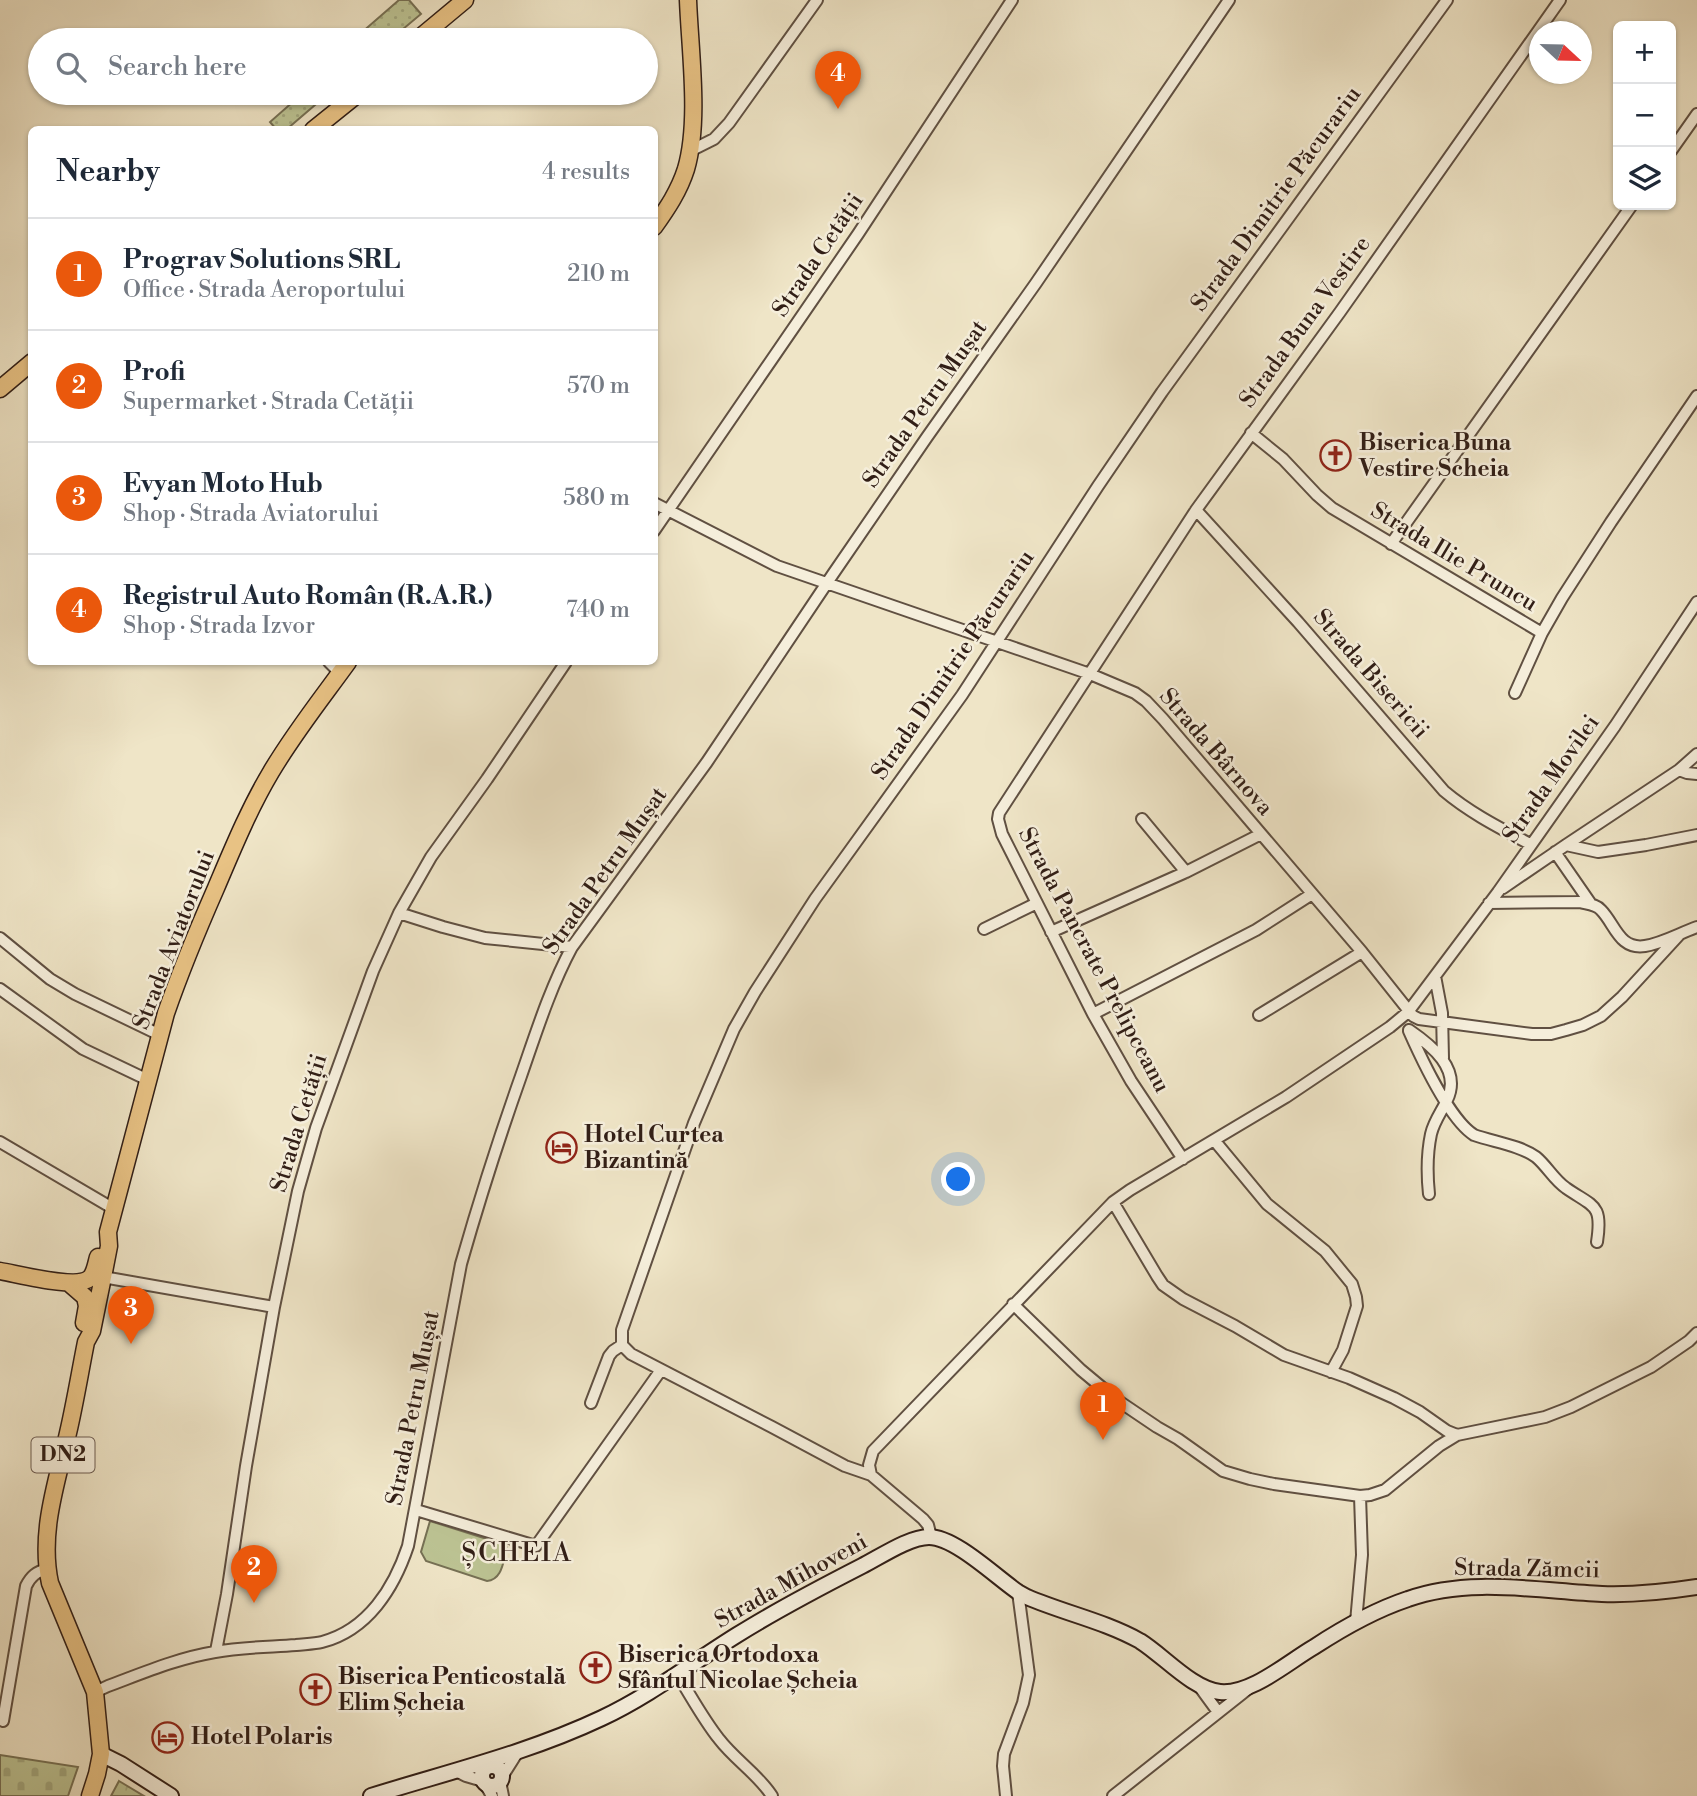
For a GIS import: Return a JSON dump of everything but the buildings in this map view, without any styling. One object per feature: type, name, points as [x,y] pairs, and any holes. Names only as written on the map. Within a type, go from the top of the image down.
[{"type":"main road","points":[[432,28],[466,0]]},
{"type":"main road","points":[[658,221],[677,192],[690,150],[692,97],[688,0]]},
{"type":"main road","points":[[308,126],[331,105]]},
{"type":"main road","points":[[318,126],[344,105]]},
{"type":"main road","points":[[0,389],[28,365]]},
{"type":"main road","name":"Strada Aviatorului","points":[[86,1342],[92,1332],[103,1277],[109,1246],[108,1232],[160,1035],[178,979],[248,814],[339,665]]},
{"type":"main road","points":[[0,1271],[70,1284],[88,1280],[108,1232]]},
{"type":"main road","name":"DN2","points":[[70,1284],[85,1297],[87,1306],[82,1333],[86,1342],[49,1520],[46,1542],[47,1569],[62,1616],[95,1692],[101,1754],[90,1796]]},
{"type":"main road","name":"Strada Zămcii","points":[[931,1537],[945,1540],[958,1548],[1017,1592],[1119,1630],[1152,1649],[1198,1684],[1218,1692],[1253,1684],[1356,1622],[1422,1594],[1479,1587],[1634,1594],[1697,1587]]},
{"type":"main road","name":"Strada Mihoveni","points":[[371,1796],[456,1771],[492,1779],[519,1750],[624,1707],[737,1634],[806,1595],[917,1539],[931,1537]]},
{"type":"main road","points":[[101,1754],[171,1796]]},
{"type":"street","points":[[690,150],[714,139],[729,123],[817,0]]},
{"type":"street","name":"Strada Cetății","points":[[658,525],[858,234],[1012,0]]},
{"type":"street","name":"Strada Petru Mușat","points":[[95,1692],[194,1656],[216,1651],[321,1643],[343,1634],[363,1620],[386,1595],[408,1546],[456,1292],[470,1232],[499,1138],[563,963],[707,762],[826,583],[1230,0]]},
{"type":"street","name":"Strada Dimitrie Păcurariu","points":[[591,1403],[609,1356],[622,1345],[622,1330],[694,1123],[734,1030],[761,983],[815,899],[962,695],[1162,392],[1447,0]]},
{"type":"street","name":"Strada Buna Vestire","points":[[1090,674],[1196,510],[1560,0]]},
{"type":"street","points":[[1674,147],[1697,114]]},
{"type":"street","points":[[1391,544],[1628,210]]},
{"type":"street","name":"Strada Ilie Pruncu","points":[[1515,693],[1542,633],[1562,598],[1697,396]]},
{"type":"street","name":"Strada Ilie Pruncu","points":[[1251,433],[1283,459],[1324,502],[1542,633]]},
{"type":"street","name":"Strada Bârnova","points":[[658,505],[765,561],[1090,674],[1135,693],[1146,701],[1363,952],[1404,1015],[1409,1031]]},
{"type":"street","name":"Strada Bisericii","points":[[1196,510],[1298,622],[1444,791],[1458,803],[1530,844]]},
{"type":"street","name":"Strada Movilei","points":[[871,1475],[869,1465],[873,1451],[1113,1202],[1286,1097],[1404,1015],[1498,892],[1615,726],[1697,602]]},
{"type":"street","name":"Strada Cetății","points":[[216,1651],[274,1307],[298,1191],[316,1128],[373,971],[399,913],[431,857],[564,665]]},
{"type":"street","name":"Strada Pancrate Prelipceanu","points":[[1090,674],[999,813],[998,819],[1002,834],[1093,1014],[1131,1081],[1183,1159]]},
{"type":"street","points":[[1498,892],[1679,770],[1697,754]]},
{"type":"street","points":[[1679,770],[1697,774]]},
{"type":"street","points":[[1142,819],[1186,872]]},
{"type":"street","points":[[1051,932],[1186,872],[1261,834]]},
{"type":"street","points":[[1566,845],[1598,852],[1697,835]]},
{"type":"street","points":[[1555,852],[1591,904]]},
{"type":"street","points":[[1093,1014],[1256,930],[1312,894]]},
{"type":"street","points":[[984,929],[1037,903]]},
{"type":"street","points":[[1489,903],[1591,904],[1601,910],[1622,940],[1633,945],[1644,946],[1697,928]]},
{"type":"street","points":[[399,913],[485,938],[572,947]]},
{"type":"street","points":[[1404,1015],[1532,1034],[1550,1034],[1583,1025],[1601,1016],[1622,997],[1679,935]]},
{"type":"street","points":[[0,938],[50,979],[160,1035]]},
{"type":"street","points":[[1259,1015],[1363,952]]},
{"type":"street","points":[[1429,1194],[1431,1134],[1450,1094],[1451,1083],[1443,1058],[1443,1021],[1435,976]]},
{"type":"street","points":[[0,989],[83,1049],[148,1080]]},
{"type":"street","points":[[1409,1031],[1443,1058]]},
{"type":"street","points":[[1409,1031],[1446,1102],[1467,1131],[1529,1153],[1565,1188],[1590,1202],[1599,1217],[1597,1242]]},
{"type":"street","points":[[1214,1140],[1267,1204],[1325,1251],[1352,1284],[1357,1306],[1343,1350],[1331,1372]]},
{"type":"street","points":[[0,1142],[114,1209]]},
{"type":"street","points":[[1113,1202],[1157,1276],[1170,1290],[1284,1355],[1394,1398],[1447,1431],[1457,1434]]},
{"type":"street","points":[[103,1277],[274,1307]]},
{"type":"street","points":[[1013,1304],[1081,1370],[1117,1400],[1223,1471],[1274,1484],[1360,1496],[1385,1490],[1457,1434],[1545,1417],[1571,1407],[1651,1367],[1697,1333]]},
{"type":"street","points":[[622,1345],[631,1354],[661,1370],[845,1466],[871,1475],[923,1519],[928,1525],[931,1537]]},
{"type":"street","points":[[416,1510],[536,1546],[661,1370]]},
{"type":"street","points":[[1356,1622],[1362,1555],[1360,1496]]},
{"type":"street","points":[[3,1721],[26,1586],[38,1571],[47,1569]]},
{"type":"street","points":[[1006,1796],[1004,1754],[1023,1703],[1029,1675],[1017,1592]]},
{"type":"street","points":[[677,1674],[719,1739],[772,1796]]},
{"type":"street","points":[[1198,1684],[1218,1712]]},
{"type":"street","name":"Strada Zămcii","points":[[1119,1794],[1253,1684]]},
{"type":"street","points":[[492,1779],[519,1750]]},
{"type":"green space","points":[[399,0],[409,0],[421,14],[404,28],[367,28]]},
{"type":"green space","points":[[289,105],[315,105],[290,126],[273,126],[270,122]]},
{"type":"green space","points":[[430,1521],[506,1545],[499,1574],[487,1581],[426,1561],[421,1552]]},
{"type":"green space","points":[[0,1755],[78,1767],[68,1796],[0,1796]]},
{"type":"green space","points":[[119,1781],[144,1796],[111,1796]]},
{"type":"place","name":"Registrul Auto Român (R.A.R.)","points":[[838,109]]},
{"type":"place","name":"Biserica Buna Vestire Scheia","points":[[1336,456]]},
{"type":"place","name":"Hotel Curtea Bizantină","points":[[561,1148]]},
{"type":"place","name":"Evyan Moto Hub","points":[[131,1344]]},
{"type":"place","name":"Prograv Solutions SRL","points":[[1103,1440]]},
{"type":"place","name":"Profi","points":[[254,1603]]},
{"type":"place","name":"Biserica Ortodoxa Sfântul Nicolae Șcheia","points":[[595,1668]]},
{"type":"place","name":"Biserica Penticostală Elim Șcheia","points":[[315,1690]]},
{"type":"place","name":"Hotel Polaris","points":[[168,1737]]},
{"type":"district","name":"ȘCHEIA","points":[[517,1553]]}]
